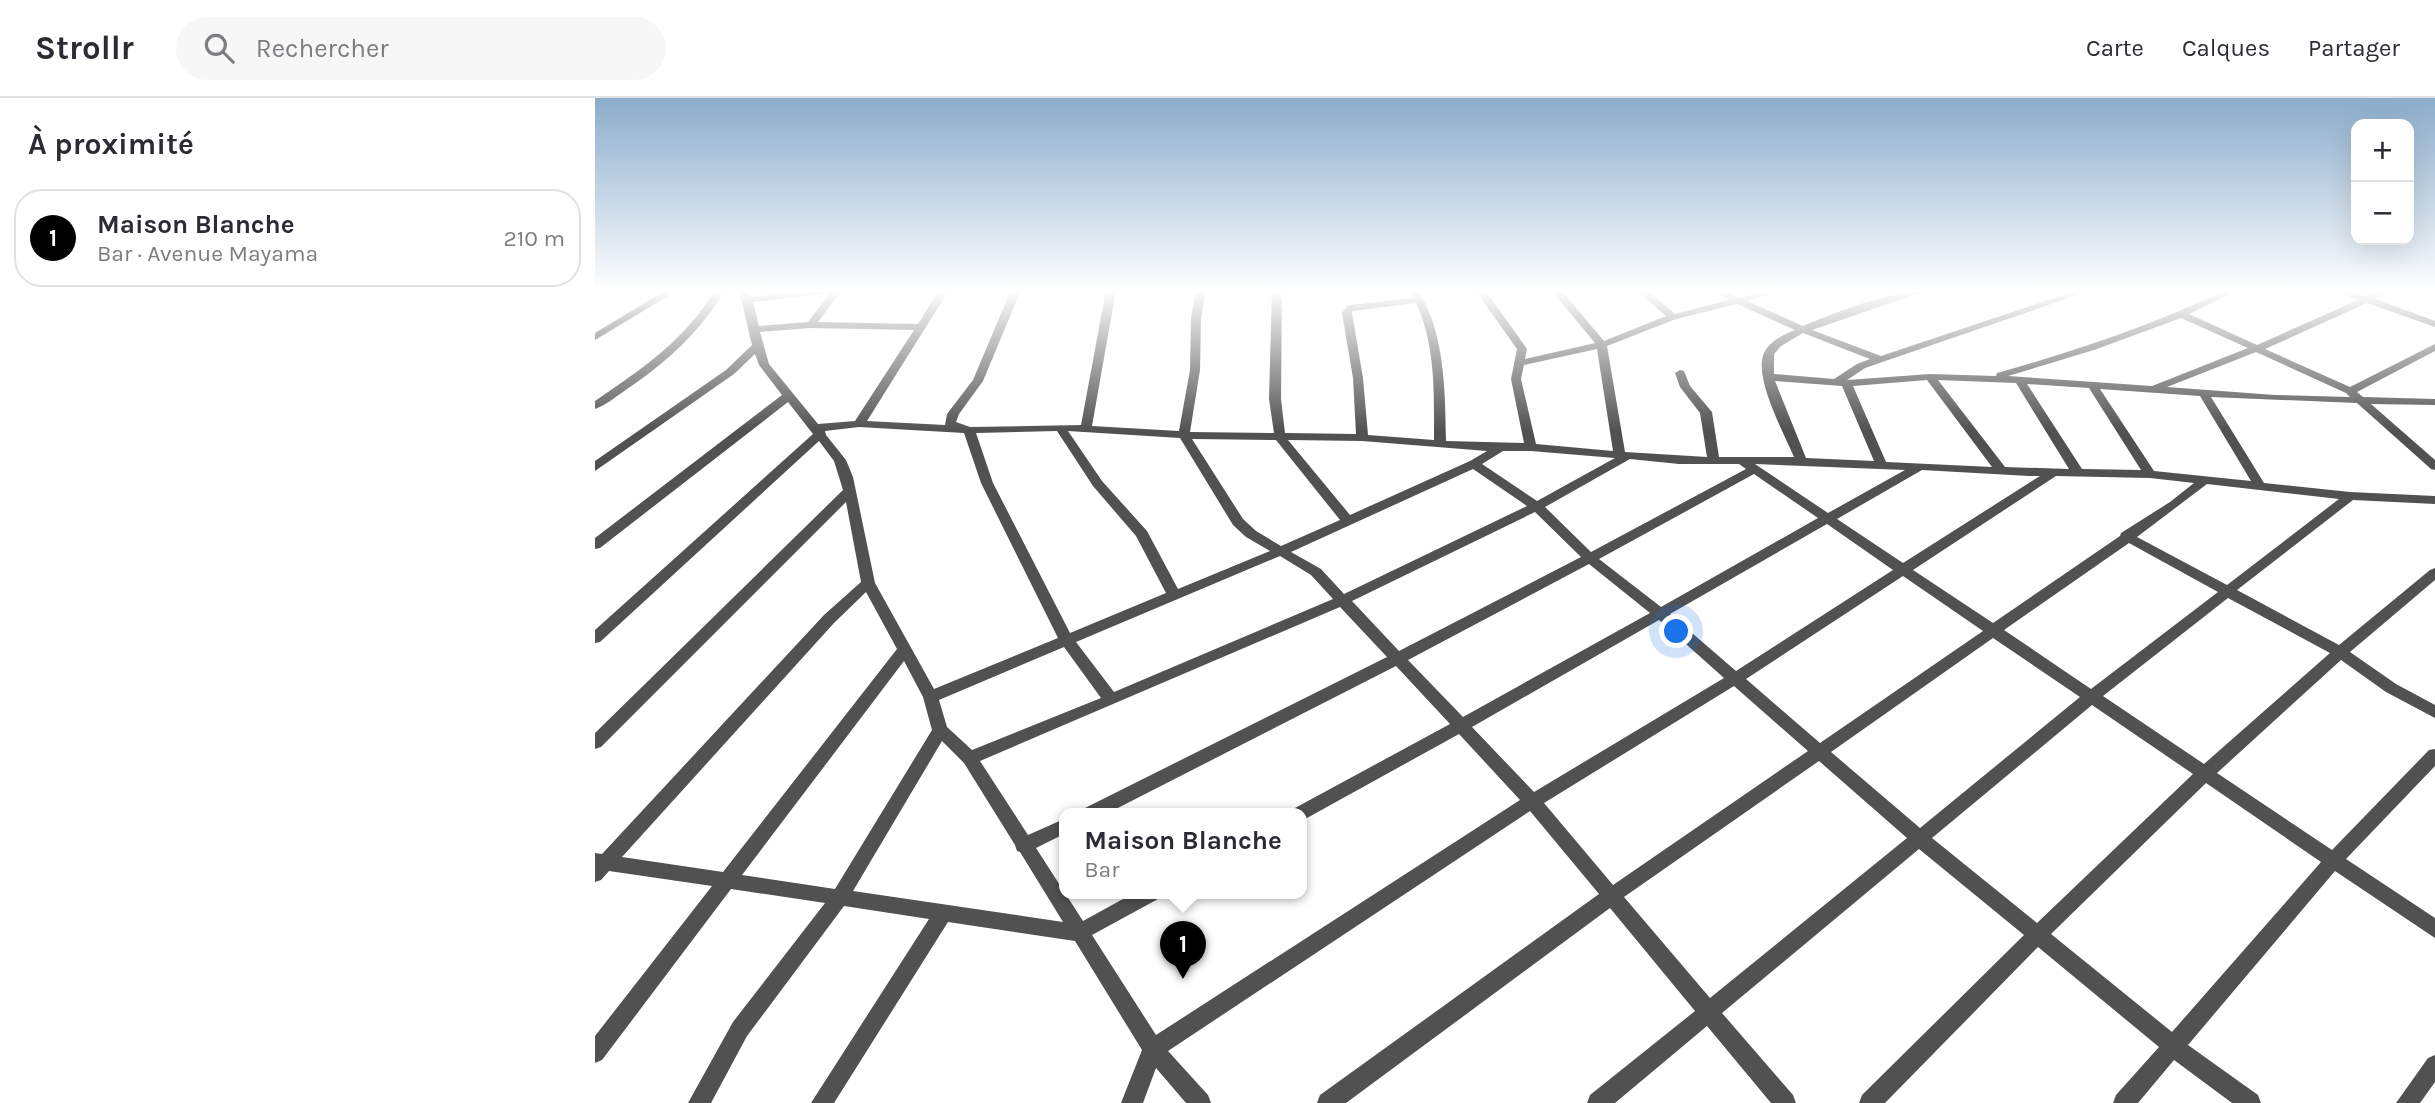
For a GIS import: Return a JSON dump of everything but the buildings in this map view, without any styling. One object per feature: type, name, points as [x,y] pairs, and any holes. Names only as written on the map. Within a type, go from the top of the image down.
[{"type":"street","points":[[595,406],[668,356],[686,337]]},
{"type":"street","points":[[754,337],[764,365],[840,460],[868,583],[931,697],[940,730],[969,758],[1077,933],[1153,1049],[1200,1103]]},
{"type":"street","points":[[859,424],[916,337]]},
{"type":"street","points":[[969,430],[950,424],[953,414],[978,381],[996,337]]},
{"type":"street","points":[[1086,428],[1103,337]]},
{"type":"street","points":[[1196,337],[1195,370],[1184,435],[1238,522],[1251,534],[1283,550],[1316,572],[1532,801],[1785,1103]]},
{"type":"street","points":[[1279,337],[1275,399],[1280,438],[1346,519]]},
{"type":"street","points":[[1351,337],[1363,438]]},
{"type":"street","points":[[1430,337],[1440,397],[1440,443]]},
{"type":"street","points":[[1514,337],[1522,349],[1516,379],[1531,447]]},
{"type":"street","points":[[1595,337],[1602,345],[1623,457]]},
{"type":"street","points":[[1521,363],[1602,345],[1623,337]]},
{"type":"street","points":[[1789,337],[1773,346],[1768,354],[1768,377],[1801,461]]},
{"type":"street","points":[[1820,337],[1879,359]]},
{"type":"street","points":[[1841,382],[1860,366],[1946,337]]},
{"type":"street","points":[[1986,380],[2065,358],[2123,337]]},
{"type":"street","points":[[2233,337],[2350,391],[2435,466]]},
{"type":"street","points":[[2153,389],[2283,337]]},
{"type":"street","points":[[595,467],[730,372],[756,347]]},
{"type":"street","points":[[2350,391],[2435,347]]},
{"type":"street","points":[[1680,373],[1685,387],[1706,412],[1714,460]]},
{"type":"street","points":[[1768,377],[1841,382],[1930,377],[2019,380],[2204,394],[2435,402]]},
{"type":"street","points":[[1930,377],[2001,470]]},
{"type":"street","points":[[2019,380],[2078,473]]},
{"type":"street","points":[[1841,382],[1882,465]]},
{"type":"street","points":[[2092,385],[2150,474]]},
{"type":"street","points":[[2204,394],[2259,485]]},
{"type":"street","points":[[595,545],[788,396]]},
{"type":"street","points":[[595,638],[818,431],[859,424],[969,430],[1060,427],[1184,435],[1363,438],[1499,448],[1531,447],[1623,457],[1714,460],[1746,465],[1801,461],[2150,474],[2350,496],[2435,500]]},
{"type":"street","points":[[1060,427],[1097,483],[1142,534],[1174,595]]},
{"type":"street","points":[[969,430],[987,483],[1067,641],[1111,700]]},
{"type":"street","points":[[931,697],[1283,550],[1346,519],[1474,464],[1499,448]]},
{"type":"street","points":[[2416,450],[2435,451]]},
{"type":"street","points":[[969,758],[1343,601],[1538,507],[1623,457]]},
{"type":"street","points":[[1474,464],[1538,507],[1592,560],[1736,678],[1919,838],[2205,1072],[2250,1103]]},
{"type":"street","points":[[1746,465],[2207,772],[2435,929]]},
{"type":"street","points":[[1101,808],[1399,660],[1592,560],[1746,465]]},
{"type":"street","points":[[1307,810],[1920,467]]},
{"type":"street","points":[[1132,1103],[1153,1049],[1532,801],[1736,678],[2054,472]]},
{"type":"street","points":[[1328,1103],[1610,897],[2175,505],[2206,480]]},
{"type":"street","points":[[595,743],[849,492]]},
{"type":"street","points":[[1598,1103],[2091,696],[2228,593],[2350,496]]},
{"type":"street","points":[[2126,537],[2338,651],[2391,688],[2435,712]]},
{"type":"street","points":[[1870,1103],[2038,933],[2207,772],[2338,651],[2435,573]]},
{"type":"street","points":[[599,865],[811,639],[868,583]]},
{"type":"street","points":[[595,1053],[905,649]]},
{"type":"street","points":[[699,1103],[740,1029],[839,900],[940,730]]},
{"type":"street","points":[[2124,1103],[2335,859],[2435,755]]},
{"type":"street","points":[[1023,846],[1059,828]]},
{"type":"street","points":[[599,865],[728,880],[839,900],[1077,933],[1141,899]]},
{"type":"street","points":[[823,1103],[943,914]]},
{"type":"street","points":[[2407,1103],[2435,1065]]},
{"type":"place","name":"Maison Blanche","points":[[1183,979]]}]
